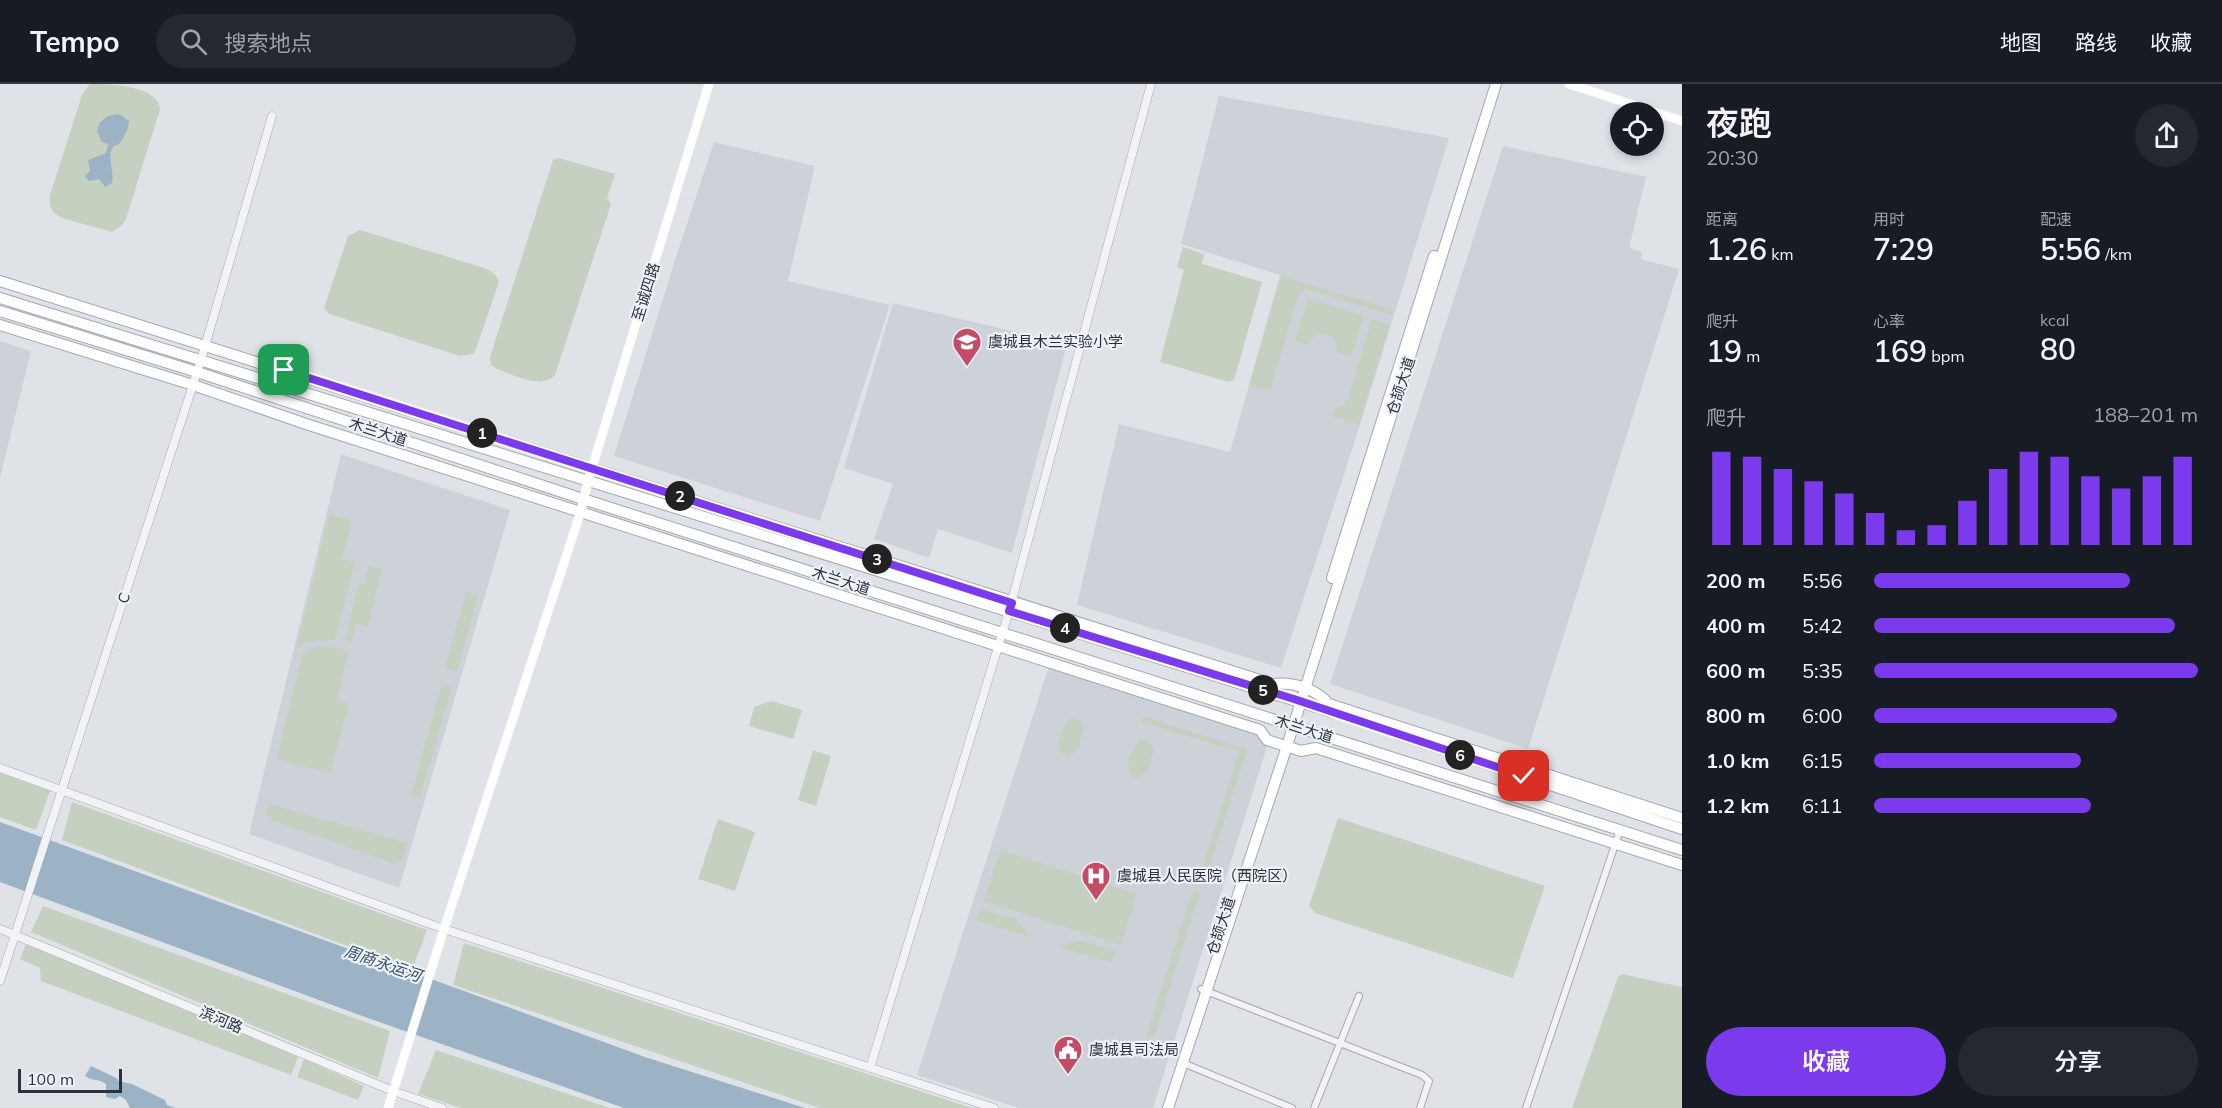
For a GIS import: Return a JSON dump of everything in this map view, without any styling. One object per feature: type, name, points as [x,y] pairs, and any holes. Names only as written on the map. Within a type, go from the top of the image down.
[{"type":"main road","name":"至诚四路","points":[[388,1108],[581,511],[588,481],[709,84]]},
{"type":"main road","name":"仓颉大道","points":[[1302,688],[1490,84]]},
{"type":"main road","name":"仓颉大道","points":[[1163,1108],[1204,990],[1496,84]]},
{"type":"main road","points":[[1569,84],[1682,121]]},
{"type":"main road","points":[[0,281],[592,468],[1010,607],[1273,684],[1287,683],[1320,694],[1329,704],[1682,818]]},
{"type":"main road","name":"木兰大道","points":[[0,298],[588,481],[1010,607],[1298,700],[1682,829]]},
{"type":"main road","name":"木兰大道","points":[[0,311],[197,372],[584,500],[1682,850]]},
{"type":"main road","points":[[0,325],[193,385],[306,424],[1260,730],[1268,740],[1301,751],[1316,748],[1682,865]]},
{"type":"main road","name":"仓颉大道","points":[[1168,1108],[1204,990]]},
{"type":"street","points":[[870,1068],[1010,607],[1151,84]]},
{"type":"street","name":"C","points":[[0,981],[206,346],[272,116]]},
{"type":"street","points":[[0,768],[444,929],[994,1108]]},
{"type":"street","points":[[1526,1108],[1620,830]]},
{"type":"street","name":"滨河路","points":[[0,929],[393,1091],[442,1108]]},
{"type":"street","points":[[1204,990],[1422,1076],[1429,1081],[1420,1108]]},
{"type":"street","points":[[1314,1108],[1359,996]]},
{"type":"street","points":[[1183,1063],[1292,1108]]},
{"type":"shaded area","points":[[1219,96],[1449,138],[1360,425],[1281,668],[1077,605],[1119,424],[1230,452],[1280,275],[1181,244]]},
{"type":"shaded area","points":[[714,142],[815,166],[788,281],[890,305],[820,521],[614,456]]},
{"type":"shaded area","points":[[1503,146],[1646,177],[1629,248],[1642,252],[1641,259],[1679,269],[1528,749],[1330,684]]},
{"type":"shaded area","points":[[893,303],[1067,344],[1012,553],[938,529],[929,558],[874,539],[893,484],[844,468]]},
{"type":"shaded area","points":[[0,341],[31,351],[0,478]]},
{"type":"shaded area","points":[[341,454],[510,510],[399,888],[249,834]]},
{"type":"shaded area","name":"虞城县人民医院（西院区）","points":[[1049,666],[1259,733],[1267,747],[1153,1108],[1019,1108],[917,1075]]},
{"type":"green space","points":[[90,84],[120,86],[142,91],[157,101],[160,109],[126,219],[112,232],[62,218],[55,214],[50,203],[50,195],[82,95]]},
{"type":"green space","points":[[559,158],[615,174],[607,198],[611,204],[555,375],[542,381],[527,380],[497,369],[491,365],[490,357],[553,160]]},
{"type":"green space","points":[[360,230],[484,268],[495,275],[499,282],[473,354],[460,356],[329,314],[324,308],[348,236]]},
{"type":"green space","points":[[1183,247],[1204,254],[1202,264],[1262,282],[1234,380],[1229,382],[1160,362],[1184,270],[1177,267]]},
{"type":"green space","points":[[1281,276],[1393,310],[1391,315],[1307,289],[1303,290],[1299,293],[1270,391],[1249,386]]},
{"type":"green space","points":[[1308,298],[1364,316],[1351,357],[1337,353],[1335,341],[1328,334],[1317,335],[1307,344],[1295,341]]},
{"type":"green space","points":[[1372,319],[1390,324],[1359,424],[1332,416],[1335,408],[1346,404]]},
{"type":"green space","points":[[329,514],[352,521],[342,559],[355,563],[335,640],[309,641],[296,649]]},
{"type":"green space","points":[[368,566],[382,569],[368,627],[356,624],[352,641],[345,640],[359,582],[364,583]]},
{"type":"green space","points":[[466,592],[478,596],[457,672],[445,668]]},
{"type":"green space","points":[[320,646],[349,650],[337,700],[349,704],[330,773],[277,759],[302,654],[310,648]]},
{"type":"green space","points":[[442,683],[452,687],[420,798],[411,796]]},
{"type":"green space","points":[[771,701],[802,710],[793,739],[749,726],[754,707]]},
{"type":"green space","points":[[1142,716],[1247,750],[1208,870],[1202,868],[1239,752],[1141,721]]},
{"type":"green space","points":[[1072,717],[1079,720],[1084,727],[1077,749],[1066,756],[1060,752],[1060,738],[1065,724]]},
{"type":"green space","points":[[1141,739],[1149,742],[1154,749],[1146,771],[1136,778],[1129,774],[1128,765],[1132,750]]},
{"type":"green space","points":[[813,750],[831,756],[816,806],[798,800]]},
{"type":"green space","points":[[0,773],[50,791],[36,830],[0,817]]},
{"type":"green space","points":[[72,802],[427,930],[412,970],[62,840]]},
{"type":"green space","points":[[269,804],[407,843],[403,860],[395,864],[272,820],[266,814]]},
{"type":"green space","points":[[1338,818],[1545,886],[1513,978],[1315,913],[1309,906]]},
{"type":"green space","points":[[718,819],[755,832],[735,891],[698,879]]},
{"type":"green space","points":[[1000,850],[1137,894],[1121,945],[984,901]]},
{"type":"green space","points":[[1193,890],[1200,892],[1154,1038],[1146,1035]]},
{"type":"green space","points":[[43,906],[390,1031],[378,1078],[31,932]]},
{"type":"green space","points":[[981,909],[1016,919],[1030,937],[977,921]]},
{"type":"green space","points":[[1080,940],[1115,951],[1112,963],[1059,947]]},
{"type":"green space","points":[[464,943],[972,1108],[820,1108],[453,985]]},
{"type":"green space","points":[[26,944],[298,1057],[291,1075],[41,981],[40,968],[20,959]]},
{"type":"green space","points":[[1622,974],[1682,987],[1682,1108],[1572,1108],[1618,977]]},
{"type":"green space","points":[[436,1050],[610,1108],[461,1108],[418,1094]]},
{"type":"green space","points":[[304,1059],[364,1086],[358,1100],[297,1077]]},
{"type":"water","points":[[119,114],[129,123],[122,141],[112,149],[110,157],[112,183],[105,187],[99,179],[89,181],[85,176],[90,171],[88,160],[106,153],[108,144],[102,142],[97,131],[100,122],[108,116]]},
{"type":"water","name":"周商永运河","points":[[0,822],[645,1057],[805,1108],[624,1108],[365,1017],[0,882]]},
{"type":"water","points":[[91,1066],[118,1081],[132,1084],[165,1100],[167,1105],[175,1108],[130,1108],[126,1100],[120,1096],[115,1099],[106,1097],[106,1084],[85,1076]]},
{"type":"place","name":"虞城县木兰实验小学","points":[[967,368]]},
{"type":"place","name":"虞城县人民医院（西院区）","points":[[1096,902]]},
{"type":"place","name":"虞城县司法局","points":[[1068,1076]]},
{"type":"route","points":[[284,370],[1012,603],[1009,611],[1294,699],[1524,776]]}]
